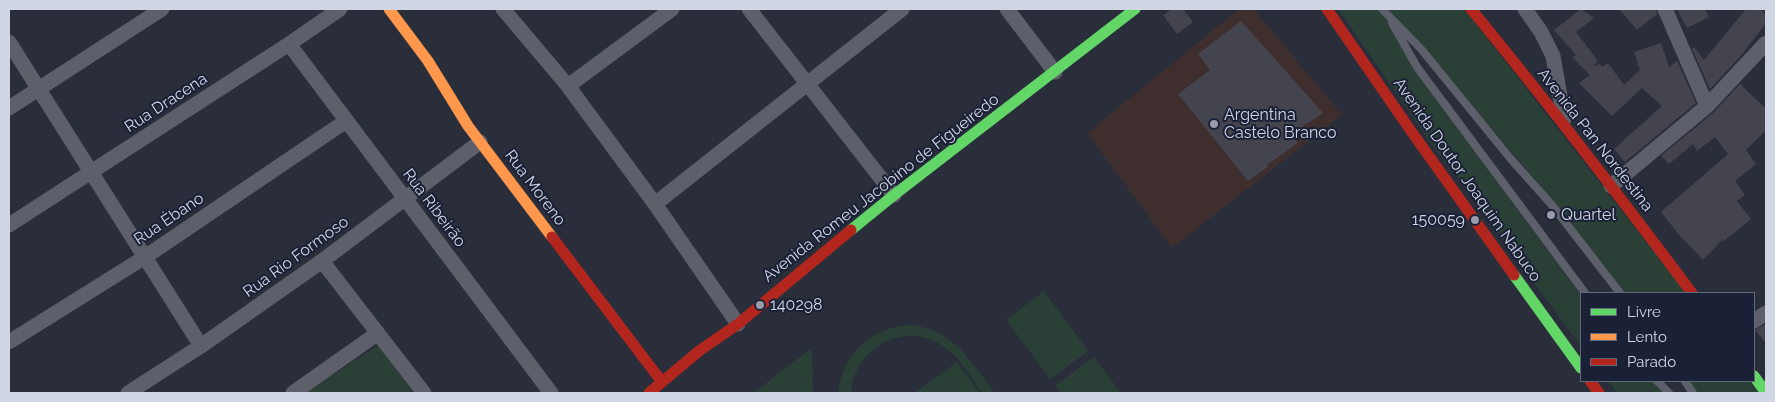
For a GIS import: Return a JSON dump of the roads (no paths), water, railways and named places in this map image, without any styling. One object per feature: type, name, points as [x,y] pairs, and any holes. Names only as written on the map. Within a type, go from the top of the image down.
[{"type":"main road","name":"Rua Moreno","points":[[389,9],[428,61],[468,126],[662,382]]},
{"type":"main road","name":"Avenida Romeu Jacobino de Figueiredo","points":[[649,393],[699,351],[738,324],[894,195],[1134,9]]},
{"type":"main road","name":"Avenida Doutor Joaquim Nabuco","points":[[1327,9],[1416,138],[1580,367]]},
{"type":"main road","name":"Avenida Pan Nordestina","points":[[1471,9],[1510,55],[1691,292]]},
{"type":"main road","points":[[1755,378],[1764,391]]},
{"type":"main road","points":[[1591,382],[1599,393]]},
{"type":"street","points":[[9,108],[162,9]]},
{"type":"street","name":"Rua Dracena","points":[[9,225],[340,9]]},
{"type":"street","points":[[503,9],[568,86],[655,204],[738,324]]},
{"type":"street","points":[[568,86],[672,9]]},
{"type":"street","points":[[749,9],[894,195]]},
{"type":"street","points":[[655,204],[902,9]]},
{"type":"street","points":[[1008,9],[1055,72]]},
{"type":"street","points":[[1525,9],[1541,32],[1553,56],[1567,130]]},
{"type":"street","points":[[1665,9],[1706,106]]},
{"type":"street","points":[[9,42],[201,346]]},
{"type":"street","points":[[1611,186],[1706,106],[1766,43]]},
{"type":"street","name":"Rua Ribeirão","points":[[289,44],[551,393]]},
{"type":"street","name":"Rua Ébano","points":[[9,342],[145,257],[346,121]]},
{"type":"street","name":"Rua Rio Formoso","points":[[128,393],[201,346],[322,261],[480,142]]},
{"type":"street","points":[[322,261],[424,393]]},
{"type":"street","points":[[1755,320],[1766,313]]},
{"type":"street","points":[[292,393],[378,333]]},
{"type":"lane","points":[[1382,9],[1416,67],[1584,292]]},
{"type":"lane","points":[[1388,17],[1421,50],[1510,158],[1551,204],[1619,292]]},
{"type":"lane","points":[[1658,382],[1669,393]]},
{"type":"lane","points":[[1686,382],[1693,393]]},
{"type":"place","name":"Argentina Castelo Branco","points":[[1214,124]]},
{"type":"place","name":"Quartel","points":[[1551,215]]},
{"type":"place","name":"150059","points":[[1475,220]]},
{"type":"place","name":"140298","points":[[760,305]]}]
